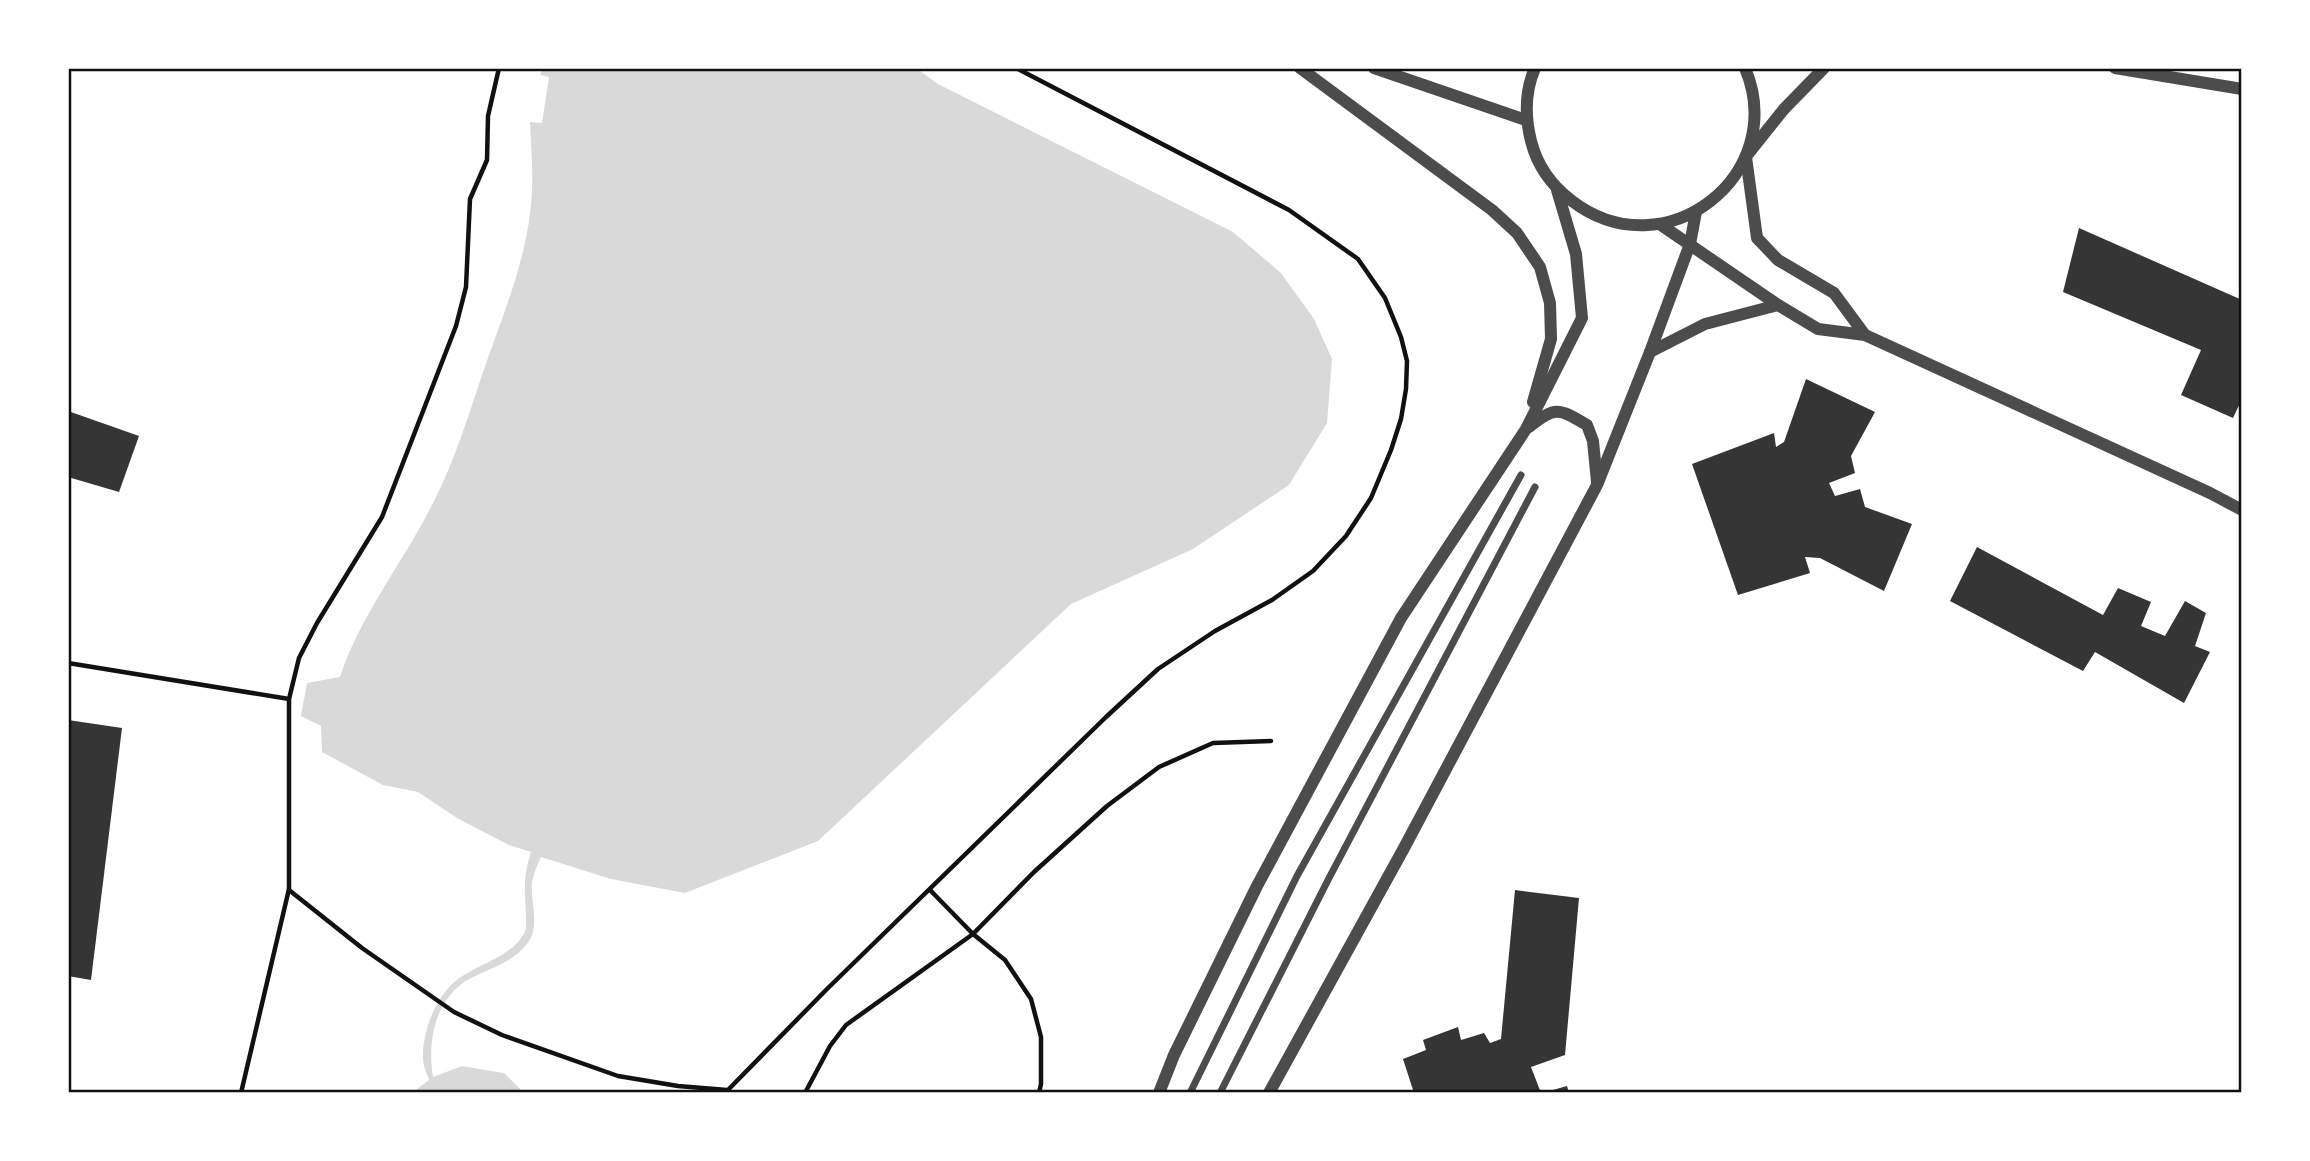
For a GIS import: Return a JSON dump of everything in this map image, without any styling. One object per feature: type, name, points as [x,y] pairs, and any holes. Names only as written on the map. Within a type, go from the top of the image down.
[{"type":"street","points":[[1300,68],[1492,210],[1517,233],[1540,267],[1550,303],[1551,339],[1526,429]]},
{"type":"street","points":[[1374,68],[1526,120]]},
{"type":"street","points":[[1535,68],[1529,82],[1526,120],[1535,158],[1557,190],[1588,214],[1624,226],[1661,225],[1696,212],[1725,189],[1784,110],[1824,68]]},
{"type":"street","points":[[1745,68],[1752,84],[1755,121],[1746,158],[1757,238],[1778,260],[1834,293],[1865,335]]},
{"type":"street","points":[[2115,68],[2242,89]]},
{"type":"street","points":[[1159,1093],[1174,1055],[1257,886],[1401,618],[1526,429],[1582,318],[1576,254],[1557,190]]},
{"type":"street","points":[[1269,1093],[1597,485],[1690,244],[1696,212]]},
{"type":"street","points":[[1661,225],[1818,329],[1865,335],[2210,492],[2242,510]]},
{"type":"street","points":[[1650,352],[1705,324],[1778,305]]},
{"type":"street","points":[[1526,429],[1549,411],[1565,412],[1587,425],[1593,441],[1597,485]]},
{"type":"street","points":[[1190,1093],[1297,876],[1521,475]]},
{"type":"street","points":[[1220,1093],[1535,487]]},
{"type":"path","points":[[242,1093],[289,889],[289,699],[299,658],[382,517],[456,326],[466,287],[470,200],[487,160],[488,116],[499,68]]},
{"type":"path","points":[[289,889],[362,948],[451,1010],[502,1035],[618,1076],[726,1091],[827,989],[1158,669],[1214,631],[1272,600],[1313,572],[1346,536],[1371,498],[1395,440],[1406,389],[1407,361],[1394,316],[1358,259],[1289,210],[1016,68]]},
{"type":"path","points":[[68,663],[289,699]]},
{"type":"path","points":[[805,1093],[830,1046],[846,1025],[973,934],[1034,872],[1107,806],[1159,767],[1213,743],[1271,741]]},
{"type":"path","points":[[930,890],[973,934],[1005,960],[1031,999],[1041,1037],[1039,1093]]},
{"type":"shaded area","points":[[543,68],[916,68],[938,84],[1233,232],[1281,273],[1314,319],[1332,359],[1327,423],[1289,485],[1193,549],[1071,604],[818,841],[685,893],[611,879],[541,857],[532,882],[534,927],[529,941],[510,959],[471,978],[449,996],[436,1021],[431,1049],[433,1077],[462,1066],[504,1073],[524,1093],[412,1093],[429,1080],[423,1062],[425,1035],[433,1011],[446,990],[464,975],[513,947],[525,932],[525,880],[531,852],[509,845],[457,818],[418,792],[383,785],[322,752],[321,726],[301,716],[307,683],[340,677],[360,631],[423,521],[455,453],[514,284],[526,239],[532,191],[530,122],[542,123],[549,77],[540,75]]},
{"type":"building","points":[[2079,228],[2242,300],[2242,399],[2233,418],[2181,395],[2201,350],[2063,292]]},
{"type":"building","points":[[1806,379],[1875,412],[1851,456],[1855,473],[1829,483],[1835,496],[1860,489],[1865,507],[1912,524],[1884,591],[1820,558],[1805,557],[1810,573],[1738,595],[1692,464],[1774,433],[1776,447],[1784,442]]},
{"type":"building","points":[[68,411],[139,436],[119,492],[68,477]]},
{"type":"building","points":[[1977,547],[2103,615],[2118,588],[2151,602],[2141,626],[2165,636],[2185,601],[2206,613],[2195,646],[2210,652],[2184,703],[2095,652],[2083,671],[1950,601]]},
{"type":"building","points":[[68,720],[122,728],[91,980],[68,976]]},
{"type":"building","points":[[1515,890],[1579,898],[1565,1055],[1531,1067],[1541,1093],[1414,1093],[1403,1059],[1426,1050],[1423,1040],[1458,1027],[1461,1040],[1484,1033],[1490,1043],[1501,1039]]},
{"type":"building","points":[[1567,1086],[1569,1093],[1546,1093],[1546,1092]]}]
